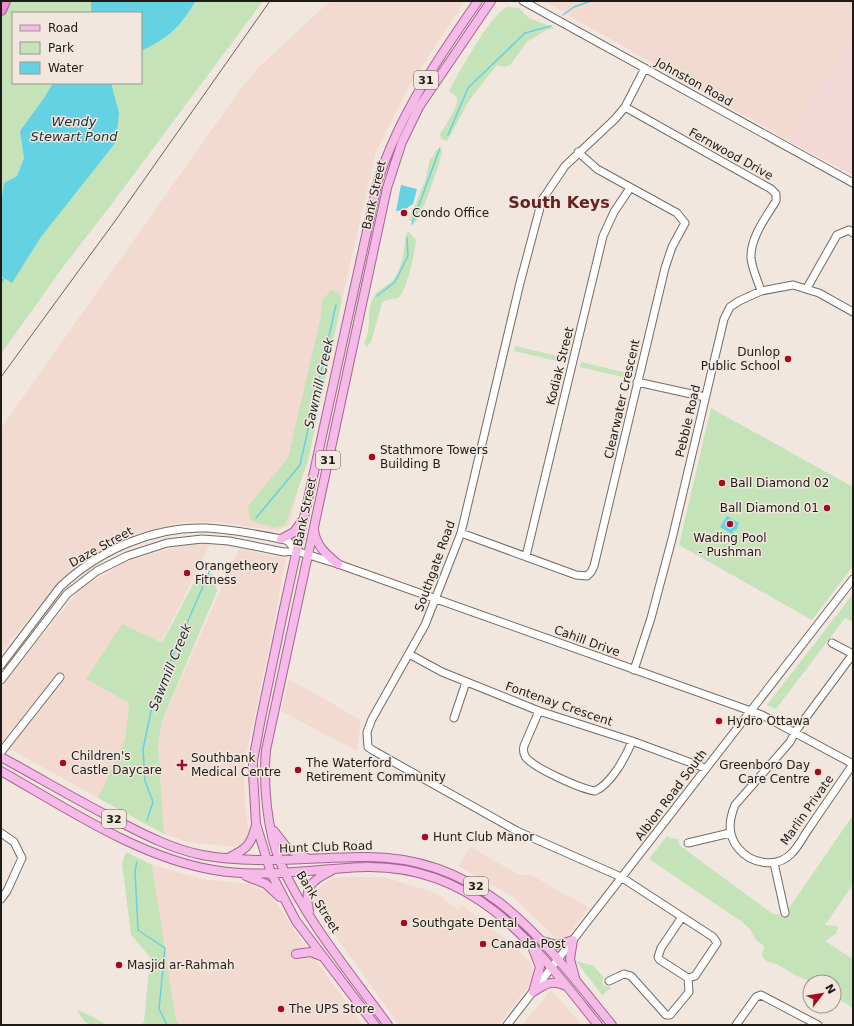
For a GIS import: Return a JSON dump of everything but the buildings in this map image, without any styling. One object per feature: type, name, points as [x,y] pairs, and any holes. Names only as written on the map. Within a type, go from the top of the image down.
[{"type":"highway","points":[[1,10],[5,1]]},
{"type":"main road","points":[[472,10],[473,1]]},
{"type":"main road","name":"Bank Street","points":[[375,1025],[310,940],[285,902],[271,873],[266,861],[256,824],[253,774],[254,761],[265,699],[296,551],[356,286],[378,181],[393,137],[413,100],[478,1]]},
{"type":"main road","name":"Bank Street","points":[[387,1025],[311,918],[285,872],[280,860],[271,825],[264,775],[266,750],[387,188],[402,142],[419,107],[491,1]]},
{"type":"main road","points":[[356,286],[366,288]]},
{"type":"main road","points":[[281,539],[294,532],[304,517]]},
{"type":"main road","points":[[314,525],[315,539],[320,548],[338,564]]},
{"type":"main road","points":[[283,613],[294,617]]},
{"type":"main road","points":[[265,699],[276,702]]},
{"type":"main road","name":"Hunt Club Road","points":[[1,757],[146,836],[173,847],[204,855],[266,861],[380,858],[409,861],[436,868],[456,876],[490,895],[519,917],[542,941],[612,1025]]},
{"type":"main road","name":"Hunt Club Road","points":[[1,772],[104,829],[169,858],[203,868],[240,873],[382,868],[408,872],[440,880],[490,907],[513,925],[551,966],[598,1025]]},
{"type":"main road","points":[[253,774],[264,775]]},
{"type":"main road","points":[[227,858],[240,853],[249,845],[256,824]]},
{"type":"main road","points":[[271,825],[288,849],[310,859]]},
{"type":"main road","points":[[169,858],[173,847]]},
{"type":"main road","points":[[311,918],[307,902],[309,889],[318,877],[335,869]]},
{"type":"main road","points":[[240,873],[266,884],[285,902]]},
{"type":"main road","points":[[310,940],[322,932]]},
{"type":"main road","points":[[542,941],[557,945],[573,940],[570,959],[575,980]]},
{"type":"main road","points":[[531,943],[540,967],[532,992]]},
{"type":"main road","points":[[296,954],[315,953],[323,958]]},
{"type":"main road","points":[[532,992],[549,982],[559,983],[568,987]]},
{"type":"street","name":"Johnston Road","points":[[523,1],[853,184]]},
{"type":"street","name":"Southgate Road","points":[[621,877],[517,831],[368,747],[367,732],[372,719],[425,625],[461,533],[520,283],[542,200],[556,177],[578,152],[625,107],[645,68]]},
{"type":"street","name":"Fernwood Drive","points":[[625,107],[770,189],[776,194],[776,201],[754,239],[751,253],[751,260],[761,291]]},
{"type":"street","name":"Clearwater Crescent","points":[[461,533],[576,575],[587,576],[592,572],[669,255],[685,223],[677,213],[597,169],[578,152]]},
{"type":"street","name":"Kodiak Street","points":[[526,556],[603,236],[614,212],[630,188]]},
{"type":"street","points":[[807,288],[837,235],[849,230],[853,233]]},
{"type":"street","name":"Pebble Road","points":[[634,670],[656,598],[724,319],[727,313],[734,304],[761,291],[793,285],[807,288],[853,312]]},
{"type":"street","points":[[637,382],[705,397]]},
{"type":"street","name":"Daze Street","points":[[1,665],[60,587],[88,564],[123,545],[160,533],[195,528],[246,532],[281,539],[288,541],[296,551]]},
{"type":"street","points":[[244,544],[246,532]]},
{"type":"street","name":"Daze Street","points":[[1,680],[67,594],[97,571],[128,556],[167,543],[202,539],[244,544],[284,552],[296,551],[308,555]]},
{"type":"street","points":[[123,545],[128,556]]},
{"type":"street","name":"Cahill Drive","points":[[308,555],[338,564],[749,711],[795,732],[853,764]]},
{"type":"street","name":"Albion Road South","points":[[507,1025],[551,966],[573,940],[749,711],[853,579]]},
{"type":"street","points":[[60,587],[67,594]]},
{"type":"street","points":[[22,636],[31,642]]},
{"type":"street","points":[[785,913],[774,863],[752,859],[738,848],[730,833],[731,816],[735,805],[774,762],[853,654],[832,643]]},
{"type":"street","name":"Fontenay Crescent","points":[[409,654],[466,682],[539,710],[632,741],[705,768]]},
{"type":"street","points":[[1,752],[60,677]]},
{"type":"street","points":[[454,718],[466,682]]},
{"type":"street","points":[[539,710],[524,746],[523,752],[525,757],[531,762],[566,781],[588,790],[595,791],[606,784],[626,757],[632,741]]},
{"type":"street","name":"Marlin Private","points":[[774,863],[792,853],[853,764]]},
{"type":"street","points":[[1,833],[14,842],[22,858],[7,891],[1,899]]},
{"type":"street","points":[[688,844],[730,833]]},
{"type":"street","points":[[621,877],[714,937],[717,943],[694,976],[688,978]]},
{"type":"street","points":[[682,917],[661,948],[658,956],[660,960],[688,978]]},
{"type":"street","points":[[609,981],[624,974],[631,976],[666,1015],[670,1015],[689,992],[688,978]]},
{"type":"street","points":[[736,1025],[755,998],[761,995],[810,1023],[818,1025]]},
{"type":"shaded area","points":[[330,1],[465,1],[411,83],[376,152],[290,524],[277,531],[219,522],[184,522],[134,534],[102,553],[61,583],[33,613],[1,653],[1,428],[237,94],[257,69]]},
{"type":"shaded area","points":[[544,1],[853,1],[853,39],[829,73],[789,141]]},
{"type":"shaded area","points":[[853,39],[853,175],[789,141],[829,73]]},
{"type":"shaded area","points":[[203,543],[210,544],[161,643],[86,679],[129,703],[125,740],[98,798],[1,744],[1,688],[79,590],[125,562],[175,547]]},
{"type":"shaded area","points":[[239,549],[286,558],[269,648],[244,764],[245,806],[249,831],[243,844],[234,847],[187,842],[164,834],[158,744],[162,721]]},
{"type":"shaded area","points":[[289,679],[361,720],[357,751],[281,711]]},
{"type":"shaded area","points":[[470,847],[520,875],[531,875],[589,908],[567,936],[558,940],[512,896],[458,866]]},
{"type":"shaded area","points":[[152,865],[203,879],[249,884],[270,893],[298,936],[363,1025],[180,1025],[176,1020]]},
{"type":"shaded area","points":[[385,877],[436,893],[458,910],[462,905],[508,941],[509,945],[518,950],[532,964],[533,980],[499,1025],[399,1025],[313,904],[316,889],[333,878]]},
{"type":"shaded area","points":[[551,990],[582,1025],[522,1025]]},
{"type":"green space","points":[[1,1],[91,1],[91,12],[12,12],[12,84],[52,84],[21,131],[24,158],[17,176],[4,183],[1,203]]},
{"type":"green space","points":[[196,1],[263,1],[63,267],[1,354],[1,276],[12,282],[41,237],[82,184],[111,84],[142,84],[142,50],[167,36],[184,18]]},
{"type":"green space","points":[[507,7],[519,8],[529,18],[555,28],[546,30],[527,42],[510,65],[505,67],[497,65],[470,99],[447,141],[441,139],[440,134],[451,116],[457,101],[457,98],[449,91],[467,58],[484,32],[500,12]]},
{"type":"green space","points":[[436,150],[442,150],[435,175],[426,200],[415,223],[409,220],[425,181],[430,159],[433,157]]},
{"type":"green space","points":[[409,232],[416,240],[414,254],[405,287],[398,298],[386,300],[382,303],[371,342],[366,347],[364,343],[368,332],[371,303],[377,293],[395,278],[404,252],[406,233]]},
{"type":"green space","points":[[331,290],[338,292],[342,299],[308,461],[285,525],[274,528],[250,520],[248,506],[288,458],[321,316],[322,301]]},
{"type":"green space","points":[[515,346],[566,358],[565,363],[514,351]]},
{"type":"green space","points":[[581,362],[632,374],[631,379],[580,367]]},
{"type":"green space","points":[[711,408],[853,487],[853,566],[812,620],[679,545]]},
{"type":"green space","points":[[212,573],[217,591],[162,721],[158,744],[164,834],[98,798],[125,740],[129,703],[86,679],[122,624],[162,643],[198,575]]},
{"type":"green space","points":[[853,594],[853,622],[845,618],[776,709],[767,705]]},
{"type":"green space","points":[[853,815],[853,884],[825,925],[836,926],[838,928],[836,934],[825,941],[853,959],[853,1008],[842,1001],[842,974],[802,974],[802,978],[765,960],[762,955],[764,946],[756,940],[750,929],[742,922],[649,859],[667,836],[678,839],[679,845],[773,914],[778,914],[783,917]]},
{"type":"green space","points":[[126,852],[152,865],[176,1020],[180,1025],[141,1025],[144,1022],[150,957],[131,935],[122,864]]},
{"type":"green space","points":[[576,961],[594,966],[604,978],[602,981],[603,985],[611,988],[602,995]]},
{"type":"green space","points":[[77,1009],[108,1025],[95,1025],[85,1022]]},
{"type":"water","points":[[91,1],[196,1],[173,31],[142,50],[142,12],[91,12]]},
{"type":"water","name":"Wendy Stewart Pond","points":[[52,84],[111,84],[119,113],[116,142],[41,237],[12,283],[1,276],[1,203],[4,183],[17,176],[24,158],[20,131]]},
{"type":"water","points":[[401,185],[417,189],[413,204],[404,210],[396,211]]},
{"type":"water","name":"Wading Pool - Pushman","points":[[727,516],[739,523],[736,531],[734,530],[732,534],[720,527]]},
{"type":"waterway","name":"Sawmill Creek","points":[[563,15],[574,7],[591,1]]},
{"type":"waterway","name":"Sawmill Creek","points":[[448,135],[468,88],[525,33],[551,26]]},
{"type":"waterway","name":"Sawmill Creek","points":[[412,224],[440,148]]},
{"type":"waterway","name":"Sawmill Creek","points":[[377,296],[395,282],[408,256],[407,238]]},
{"type":"waterway","points":[[1,283],[4,278]]},
{"type":"waterway","name":"Sawmill Creek","points":[[256,518],[300,465],[336,305]]},
{"type":"waterway","name":"Sawmill Creek","points":[[147,820],[153,802],[145,781],[143,749],[153,702],[213,563]]},
{"type":"waterway","name":"Sawmill Creek","points":[[137,862],[135,871],[138,930],[165,948],[159,1009],[167,1025]]},
{"type":"tram line","points":[[1,377],[115,221],[270,1]]},
{"type":"place","name":"Condo Office","points":[[404,213]]},
{"type":"place","name":"Dunlop Public School","points":[[788,359]]},
{"type":"place","name":"Stathmore Towers Building B","points":[[372,457]]},
{"type":"place","name":"Ball Diamond 02","points":[[722,483]]},
{"type":"place","name":"Ball Diamond 01","points":[[827,508]]},
{"type":"place","name":"Wading Pool - Pushman","points":[[730,524]]},
{"type":"place","name":"Orangetheory Fitness","points":[[187,573]]},
{"type":"place","name":"Hydro Ottawa","points":[[719,721]]},
{"type":"place","name":"Children's Castle Daycare","points":[[63,763]]},
{"type":"place","name":"Southbank Medical Centre","points":[[182,765]]},
{"type":"place","name":"The Waterford Retirement Community","points":[[298,770]]},
{"type":"place","name":"Greenboro Day Care Centre","points":[[818,772]]},
{"type":"place","name":"Hunt Club Manor","points":[[425,837]]},
{"type":"place","name":"Southgate Dental","points":[[404,923]]},
{"type":"place","name":"Canada Post","points":[[483,944]]},
{"type":"place","name":"Masjid ar-Rahmah","points":[[119,965]]},
{"type":"place","name":"The UPS Store","points":[[281,1009]]},
{"type":"district","name":"South Keys","points":[[559,202]]}]
